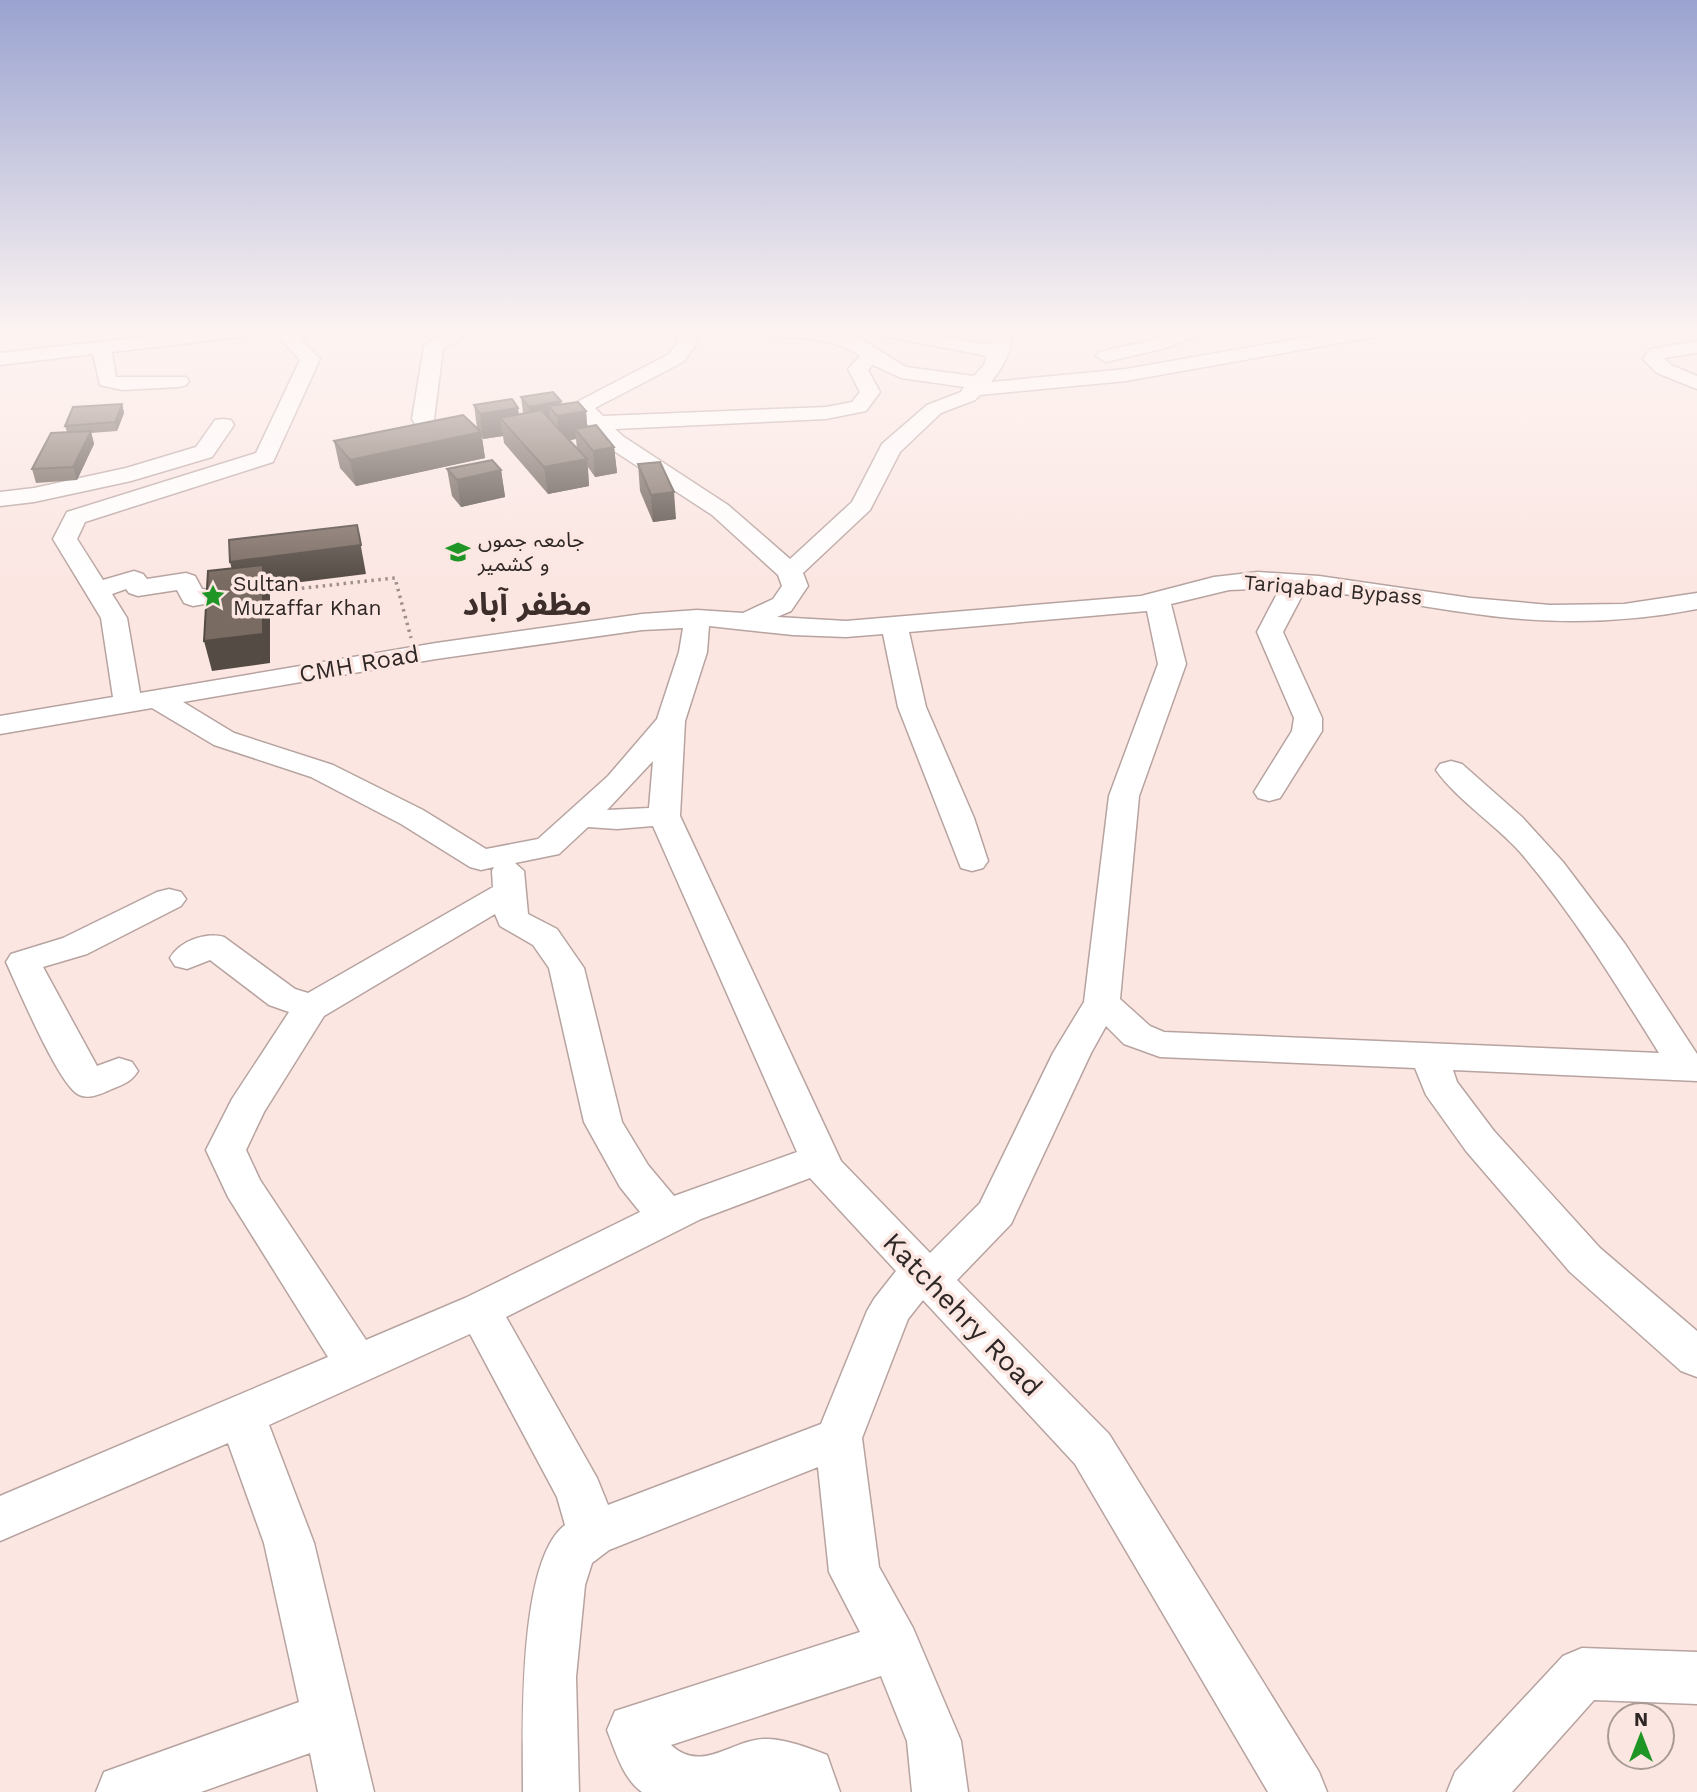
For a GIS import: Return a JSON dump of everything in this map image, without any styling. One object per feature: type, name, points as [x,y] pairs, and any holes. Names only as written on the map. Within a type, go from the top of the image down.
[{"type":"street","points":[[285,414],[265,457],[75,517],[65,539],[114,618],[142,701],[224,739],[322,771],[412,817],[481,860],[508,873]]},
{"type":"street","points":[[423,419],[424,414]]},
{"type":"street","points":[[581,817],[617,820],[664,816],[671,721],[693,652],[721,619],[782,605],[795,586],[790,572],[720,510],[616,442],[589,414]]},
{"type":"street","points":[[598,423],[812,414]]},
{"type":"street","points":[[790,572],[862,505],[890,449],[929,414]]},
{"type":"street","points":[[0,499],[34,495],[118,477],[204,452],[223,425]]},
{"type":"street","points":[[96,590],[134,579],[138,588],[186,581],[193,598],[212,596]]},
{"type":"street","name":"Tariqabad Bypass","points":[[721,619],[846,629],[895,626],[1144,604],[1176,591],[1257,580],[1403,594],[1502,610],[1581,613],[1653,611],[1697,601]]},
{"type":"street","points":[[1269,792],[1307,730],[1308,718],[1270,632],[1294,583]]},
{"type":"street","points":[[940,1792],[934,1741],[895,1646],[854,1572],[839,1437],[889,1311],[921,1271],[940,1270],[996,1213],[1072,1054],[1102,1002],[1124,796],[1172,664],[1157,600]]},
{"type":"street","name":"CMH Road","points":[[0,726],[417,654],[630,624],[721,619]]},
{"type":"street","points":[[895,626],[912,707],[958,818],[972,861]]},
{"type":"street","points":[[357,1364],[242,1186],[226,1150],[246,1108],[311,1007],[548,847],[619,782],[671,721]]},
{"type":"street","points":[[1451,770],[1528,842],[1561,881],[1613,950],[1692,1068]]},
{"type":"street","name":"Katchehry Road","points":[[664,816],[825,1170],[1092,1449],[1299,1792]]},
{"type":"street","points":[[508,873],[512,919],[545,937],[566,968],[603,1122],[634,1177],[667,1217]]},
{"type":"street","points":[[119,1071],[90,1084],[11,961],[75,946],[169,899]]},
{"type":"street","points":[[187,958],[212,946],[282,997],[311,1007]]},
{"type":"street","points":[[1102,1002],[1137,1035],[1160,1044],[1429,1054],[1621,1067],[1692,1068]]},
{"type":"street","points":[[1429,1054],[1439,1086],[1488,1151],[1585,1260],[1697,1359]]},
{"type":"street","points":[[0,1519],[242,1416],[480,1310],[667,1217],[820,1158]]},
{"type":"street","points":[[480,1310],[580,1493],[592,1534]]},
{"type":"street","points":[[242,1416],[289,1544],[346,1792]]},
{"type":"street","points":[[551,1792],[550,1677],[561,1585],[572,1549],[592,1534],[839,1437]]},
{"type":"street","points":[[812,1792],[807,1775],[767,1766],[701,1785],[680,1785],[652,1766],[634,1730],[895,1646]]},
{"type":"street","points":[[1475,1792],[1582,1674],[1697,1678]]},
{"type":"street","points":[[124,1792],[328,1719]]},
{"type":"path","points":[[212,596],[214,598],[395,578],[417,654]]},
{"type":"building","points":[[70,414],[118,414],[115,422],[65,426]]},
{"type":"building","points":[[522,414],[544,414],[587,459],[544,467],[500,418]]},
{"type":"building","points":[[463,415],[481,432],[350,460],[334,441]]},
{"type":"building","points":[[596,425],[614,447],[593,451],[575,429]]},
{"type":"building","points":[[91,431],[73,467],[32,469],[51,433]]},
{"type":"building","points":[[492,460],[501,470],[457,480],[447,469]]},
{"type":"building","points":[[660,462],[674,492],[651,495],[638,464]]},
{"type":"building","points":[[357,525],[361,545],[230,562],[229,540]]},
{"type":"building","points":[[263,565],[263,634],[204,641],[208,571]]},
{"type":"place","name":"جامعہ جموں و کشمیر","points":[[458,552]]},
{"type":"place","name":"Sultan Muzaffar Khan","points":[[213,596]]},
{"type":"district","name":"مظفر آباد","points":[[527,604]]}]
